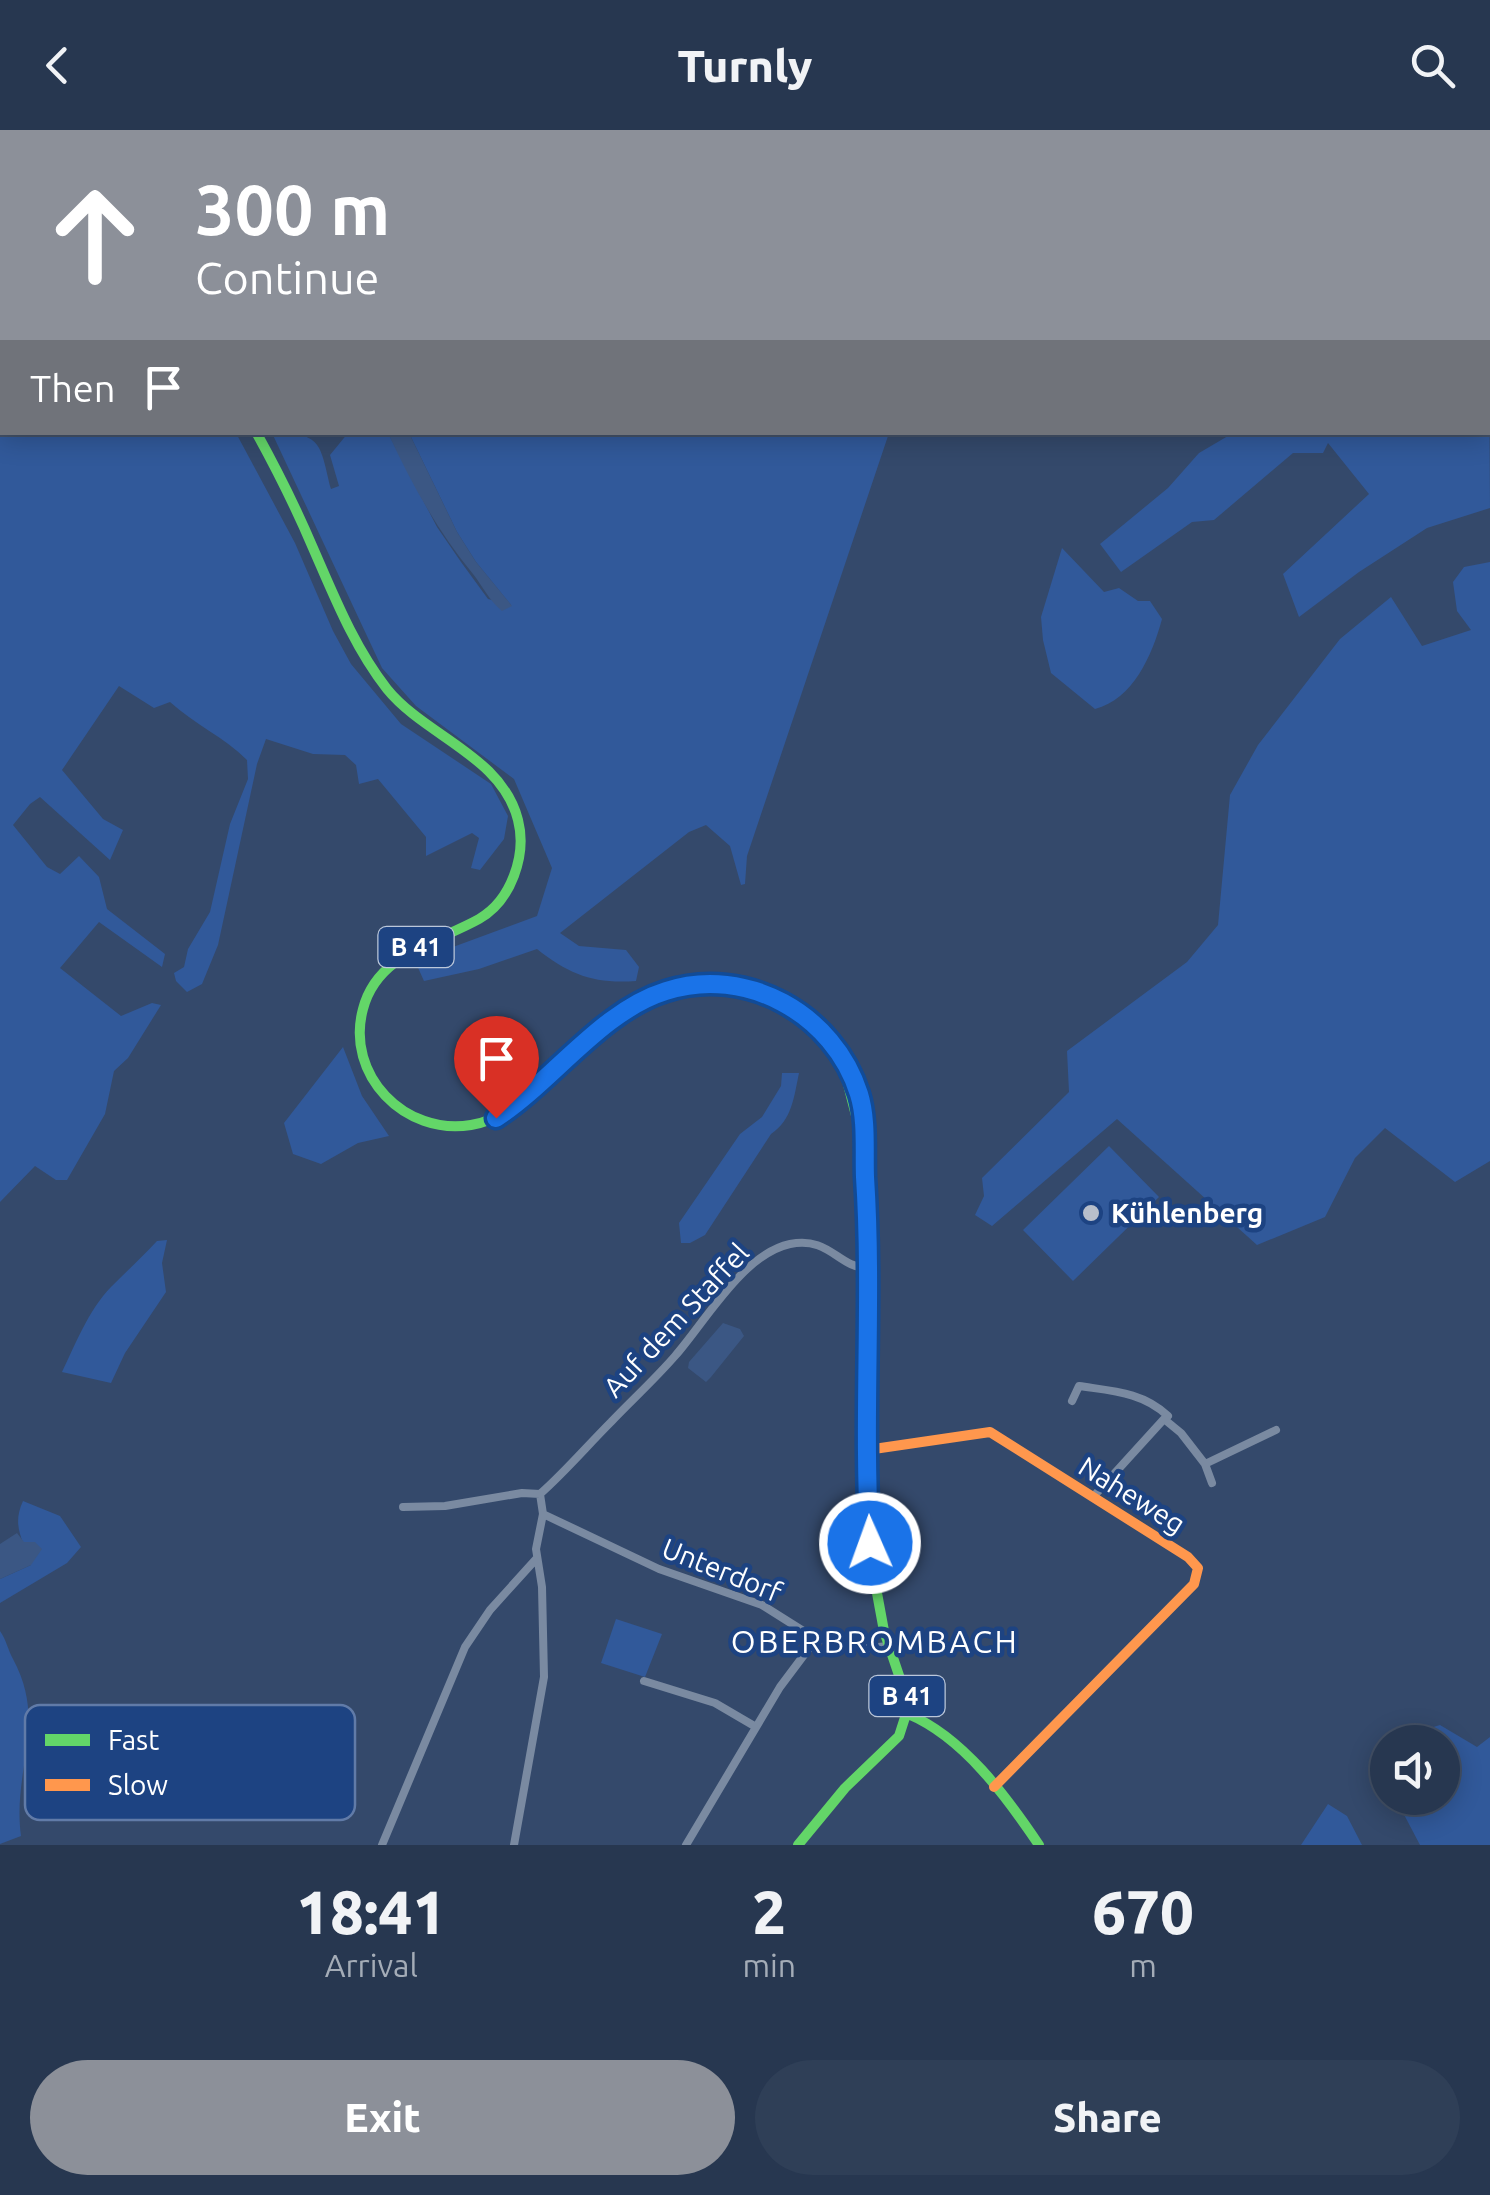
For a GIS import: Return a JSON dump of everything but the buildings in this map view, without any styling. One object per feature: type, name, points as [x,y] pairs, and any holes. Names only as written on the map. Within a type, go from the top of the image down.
[{"type":"main road","name":"B 41","points":[[258,435],[371,668],[409,714],[494,777],[510,799],[520,826],[517,870],[494,908],[482,918],[398,957],[376,978],[368,993],[359,1025],[359,1042],[368,1074],[387,1101],[400,1112],[430,1125],[480,1124],[528,1096],[634,1006],[666,991],[706,984],[745,988],[788,1004],[816,1026],[837,1050],[860,1098],[868,1268],[870,1543],[888,1646],[906,1690],[908,1714],[898,1736],[845,1788],[798,1845]]},
{"type":"main road","name":"Naheweg","points":[[868,1450],[990,1432],[1194,1561],[1198,1578],[994,1786]]},
{"type":"main road","points":[[908,1714],[930,1723],[994,1786],[1039,1845]]},
{"type":"street","name":"Auf dem Staffel","points":[[540,1494],[674,1357],[738,1278],[764,1256],[788,1245],[805,1243],[830,1249],[852,1266],[868,1268]]},
{"type":"street","points":[[1072,1401],[1079,1386],[1126,1392],[1156,1405],[1168,1416],[1092,1498]]},
{"type":"street","points":[[1164,1419],[1188,1441],[1205,1464],[1212,1483]]},
{"type":"street","points":[[1205,1464],[1276,1430]]},
{"type":"street","points":[[403,1507],[540,1494],[544,1514],[536,1543],[543,1602],[544,1677],[514,1845]]},
{"type":"street","name":"Unterdorf","points":[[544,1514],[658,1569],[762,1605],[816,1639],[868,1648],[888,1646]]},
{"type":"street","points":[[382,1845],[465,1647],[490,1610],[537,1558]]},
{"type":"street","points":[[686,1845],[780,1687],[816,1639]]},
{"type":"street","points":[[644,1680],[715,1703],[756,1726]]},
{"type":"shaded area","points":[[0,435],[237,435],[295,543],[351,664],[401,724],[491,784],[508,816],[504,839],[480,870],[471,868],[479,838],[472,833],[426,856],[426,837],[378,779],[359,784],[356,765],[345,755],[313,754],[266,739],[257,764],[218,945],[202,984],[187,992],[174,973],[184,967],[188,949],[210,912],[230,824],[248,779],[247,760],[170,702],[154,708],[119,686],[62,770],[103,819],[123,830],[110,860],[40,797],[13,825],[47,867],[60,874],[79,856],[99,877],[107,909],[165,954],[162,967],[99,922],[60,968],[121,1016],[152,1003],[161,1005],[128,1058],[114,1071],[105,1114],[67,1180],[56,1180],[35,1166],[0,1202]]},
{"type":"shaded area","points":[[273,435],[301,435],[316,444],[331,489],[339,486],[330,455],[346,435],[389,435],[437,527],[461,562],[488,599],[511,605],[457,532],[410,435],[888,435],[747,856],[745,884],[741,885],[730,846],[706,825],[689,832],[560,933],[579,946],[626,950],[639,967],[636,981],[583,976],[537,949],[479,969],[424,981],[415,961],[537,916],[552,868],[514,779],[416,706],[382,668]]},
{"type":"shaded area","points":[[389,435],[410,435],[457,532],[512,606],[502,611],[497,607],[448,541]]},
{"type":"shaded area","points":[[1230,435],[1490,435],[1490,508],[1427,528],[1299,617],[1283,574],[1369,494],[1328,443],[1323,453],[1293,453],[1214,520],[1192,522],[1121,572],[1100,544],[1168,488],[1199,453]]},
{"type":"shaded area","points":[[1062,548],[1104,592],[1119,588],[1138,601],[1150,601],[1162,619],[1139,674],[1120,696],[1095,709],[1051,673],[1043,640],[1041,617]]},
{"type":"shaded area","points":[[1490,562],[1490,1161],[1455,1182],[1385,1128],[1355,1158],[1325,1217],[1257,1245],[1117,1119],[992,1226],[975,1215],[984,1196],[982,1178],[1069,1092],[1067,1051],[1187,962],[1218,925],[1230,795],[1258,745],[1340,639],[1391,597],[1422,646],[1471,630],[1457,611],[1453,582],[1464,567]]},
{"type":"shaded area","points":[[343,1047],[362,1096],[389,1136],[358,1143],[321,1164],[293,1154],[284,1123]]},
{"type":"shaded area","points":[[782,1073],[799,1073],[788,1115],[771,1134],[705,1235],[681,1243],[679,1223],[740,1134],[762,1117],[781,1086]]},
{"type":"shaded area","name":"Kühlenberg","points":[[1109,1146],[1159,1197],[1073,1281],[1023,1230]]},
{"type":"shaded area","points":[[167,1240],[162,1263],[166,1292],[125,1353],[111,1383],[62,1372],[103,1296],[157,1241]]},
{"type":"shaded area","points":[[723,1323],[740,1329],[744,1336],[706,1382],[688,1368],[689,1362]]},
{"type":"shaded area","points":[[23,1501],[60,1516],[81,1547],[67,1563],[0,1603],[0,1579],[31,1565],[18,1526]]},
{"type":"shaded area","points":[[17,1533],[24,1542],[35,1542],[42,1549],[31,1565],[0,1579],[0,1544]]},
{"type":"shaded area","points":[[616,1619],[662,1634],[645,1677],[601,1663]]},
{"type":"shaded area","points":[[0,1631],[23,1683],[28,1705],[21,1836],[0,1844]]},
{"type":"shaded area","points":[[1460,1737],[1477,1747],[1490,1737],[1490,1845],[1420,1845],[1404,1815],[1460,1815]]},
{"type":"shaded area","points":[[1328,1804],[1347,1816],[1362,1845],[1301,1845]]},
{"type":"traffic: fast","points":[[258,435],[375,673],[403,705],[496,779],[518,820],[518,862],[500,901],[479,919],[410,952],[381,975],[370,990],[360,1033],[363,1057],[372,1078],[403,1111],[447,1126],[491,1119],[542,1084]]},
{"type":"traffic: fast","points":[[798,1845],[845,1788],[899,1736],[909,1705],[884,1631],[872,1566],[866,1450],[868,1270],[864,1118],[857,1086],[837,1050]]},
{"type":"traffic: fast","points":[[845,1073],[859,1127]]},
{"type":"traffic: fast","points":[[908,1714],[928,1724],[965,1753],[998,1788],[1039,1845]]},
{"type":"traffic: slow","points":[[542,1084],[625,1013],[652,998],[681,989],[739,988],[766,996],[793,1009],[837,1050]]},
{"type":"traffic: slow","points":[[867,1450],[990,1432],[1188,1557],[1198,1568],[1194,1584],[994,1787]]},
{"type":"place","name":"Kühlenberg","points":[[1091,1213]]},
{"type":"district","name":"OBERBROMBACH","points":[[875,1642]]},
{"type":"route","points":[[496,1118],[528,1096],[634,1006],[686,986],[730,985],[760,992],[788,1004],[828,1038],[846,1063],[863,1112],[868,1210],[870,1543]]}]
